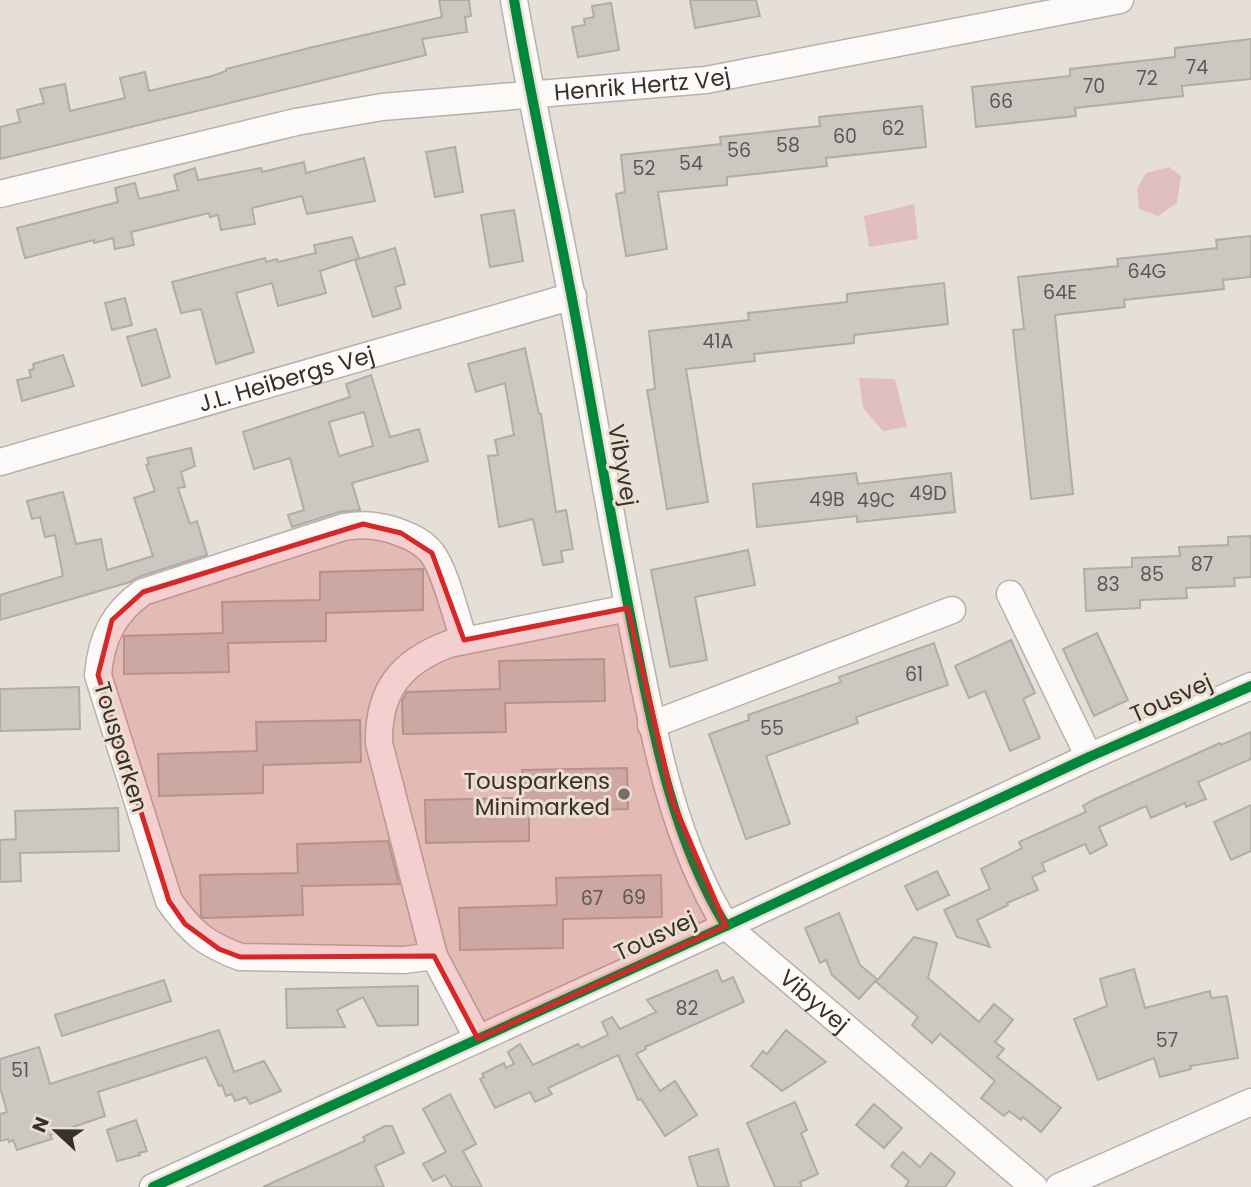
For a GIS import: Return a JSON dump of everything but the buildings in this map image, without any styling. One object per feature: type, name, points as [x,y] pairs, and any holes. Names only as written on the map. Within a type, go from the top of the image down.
[{"type":"street","name":"Vibyvej","points":[[514,0],[530,93],[573,296],[628,608],[652,725],[673,802],[697,867],[726,926],[1034,1187]]},
{"type":"street","name":"Henrik Hertz Vej","points":[[0,194],[296,122],[382,107],[706,80],[1120,0]]},
{"type":"street","name":"J.L. Heibergs Vej","points":[[0,462],[573,296]]},
{"type":"street","name":"Tousparken","points":[[434,956],[404,960],[240,957],[201,938],[186,924],[169,901],[98,676],[99,658],[112,620],[127,603],[143,592],[344,527],[363,524],[401,533],[419,541],[432,553],[442,573],[464,640]]},
{"type":"street","points":[[1010,594],[1089,757]]},
{"type":"street","points":[[478,1039],[434,956],[380,743],[379,720],[384,701],[394,681],[412,662],[429,651],[464,640],[628,608]]},
{"type":"street","points":[[652,725],[952,610]]},
{"type":"street","name":"Tousvej","points":[[153,1187],[1089,757],[1251,686]]},
{"type":"street","points":[[1059,1187],[1251,1102]]},
{"type":"highlighted area","points":[[363,524],[401,533],[432,553],[464,640],[628,608],[673,802],[726,926],[478,1039],[434,956],[240,957],[219,949],[185,924],[169,901],[98,675],[112,620],[143,592]]},
{"type":"shaded area","points":[[1169,167],[1181,176],[1177,203],[1158,216],[1139,209],[1137,189],[1146,173]]},
{"type":"shaded area","points":[[914,204],[918,239],[869,247],[864,216]]},
{"type":"shaded area","points":[[859,378],[895,379],[907,427],[883,431],[863,408]]},
{"type":"cycle path","points":[[514,0],[657,747],[692,858],[726,926]]},
{"type":"cycle path","points":[[153,1187],[1089,757],[1251,686]]},
{"type":"place","name":"Tousparkens Minimarked","points":[[624,794]]}]
